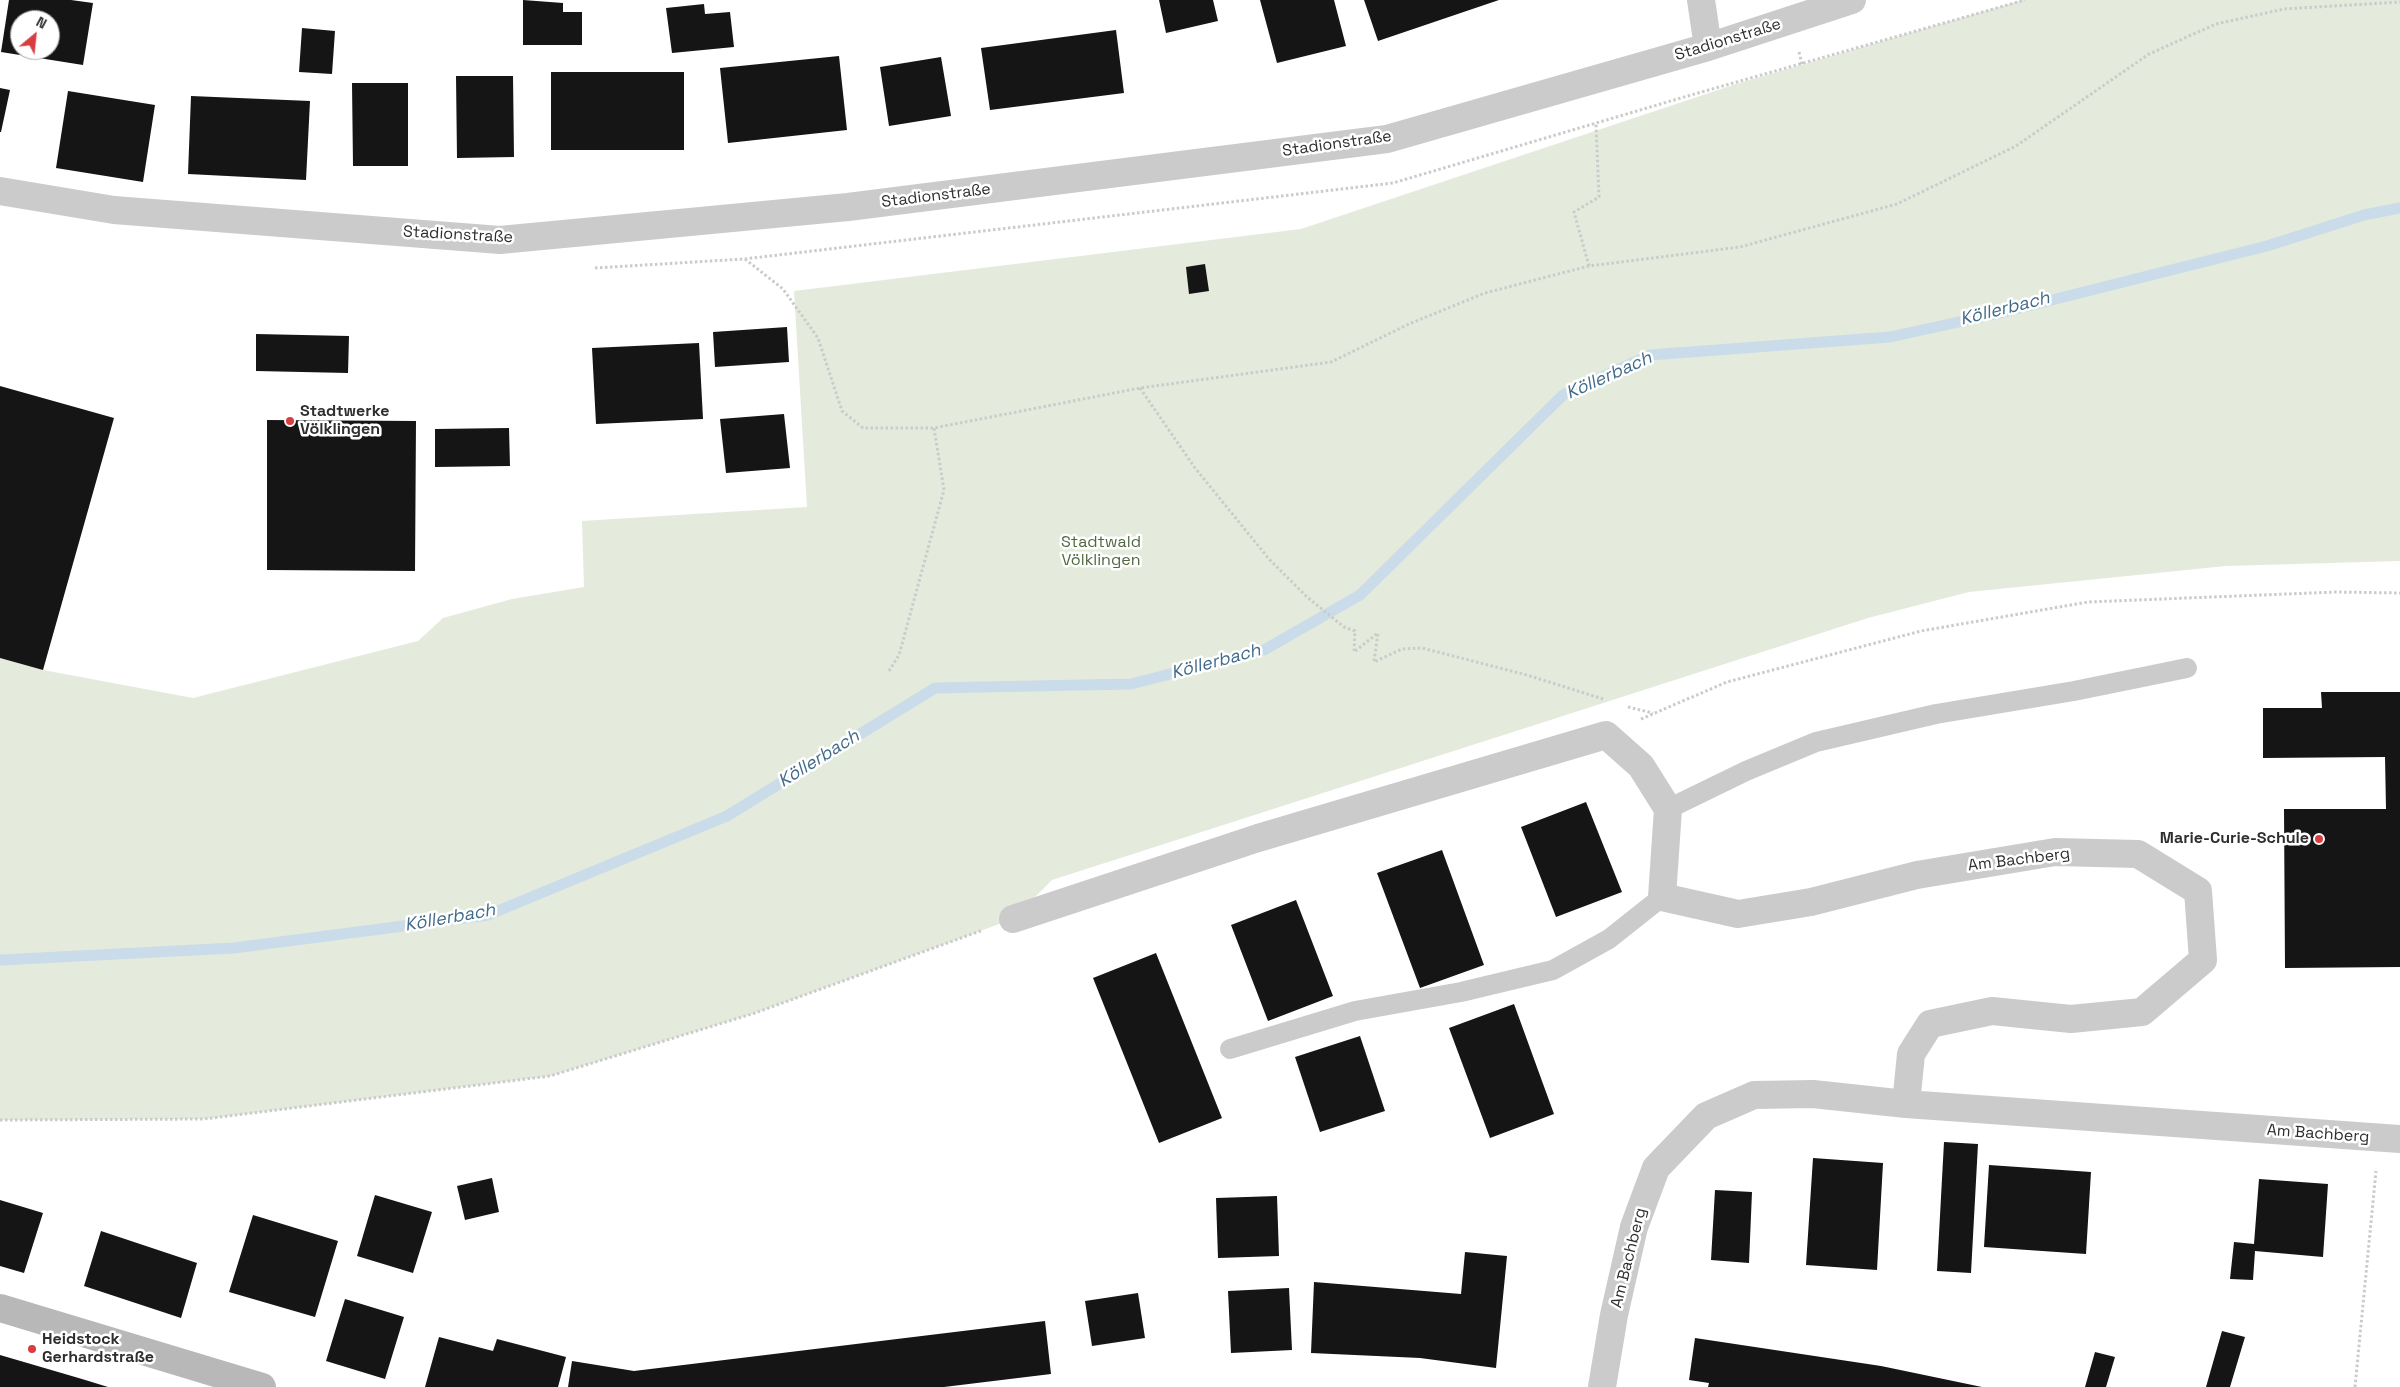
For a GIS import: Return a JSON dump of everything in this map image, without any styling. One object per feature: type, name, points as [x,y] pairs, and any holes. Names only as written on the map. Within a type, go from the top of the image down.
[{"type":"street","points":[[1701,0],[1708,47]]},
{"type":"street","name":"Stadionstraße","points":[[0,191],[114,210],[500,240],[848,207],[1387,139],[1708,47],[1852,0]]},
{"type":"street","points":[[1013,919],[1258,838],[1606,735],[1641,766],[1668,809],[1662,897]]},
{"type":"street","name":"Am Bachberg","points":[[1662,897],[1738,914],[1811,902],[1917,875],[2055,852],[2138,854],[2198,891],[2203,960],[2142,1012],[2071,1019],[1992,1011],[1930,1024],[1911,1054],[1906,1104]]},
{"type":"street","name":"Am Bachberg","points":[[1602,1387],[1614,1315],[1634,1227],[1656,1168],[1706,1116],[1754,1095],[1813,1094],[1906,1104],[2389,1139]]},
{"type":"street","points":[[0,1308],[262,1387]]},
{"type":"lane","points":[[1668,809],[1746,771],[1816,742],[1936,714],[2074,691],[2187,668]]},
{"type":"lane","points":[[1230,1049],[1355,1011],[1462,992],[1553,970],[1609,939],[1662,897]]},
{"type":"path","points":[[744,259],[783,289],[818,338],[842,411],[863,428],[934,428],[1140,388],[1331,362],[1409,324],[1485,293],[1589,266],[1740,247],[1897,204],[2016,146],[2149,54],[2216,24],[2284,9],[2400,2]]},
{"type":"path","points":[[1589,266],[1574,212],[1599,197],[1596,124]]},
{"type":"path","points":[[1140,388],[1195,468],[1269,559],[1307,597],[1344,627],[1355,631],[1354,652],[1378,633],[1374,662],[1402,648],[1422,648],[1527,675],[1608,701]]},
{"type":"path","points":[[889,671],[899,655],[944,490],[934,428]]},
{"type":"path","points":[[1606,735],[1727,682],[1921,631],[2088,602],[2336,592],[2400,593]]},
{"type":"path","points":[[1626,706],[1654,713]]},
{"type":"path","points":[[0,1120],[204,1119],[550,1076],[755,1013],[1013,919]]},
{"type":"path","points":[[2355,1387],[2389,1139]]},
{"type":"green space","name":"Stadtwald Völklingen","points":[[2023,0],[2400,0],[2400,561],[2226,566],[1969,592],[1868,618],[1052,880],[1013,919],[755,1013],[550,1076],[204,1119],[0,1120],[0,658],[43,670],[193,698],[418,641],[443,618],[512,599],[584,587],[582,521],[807,507],[794,291],[1301,229],[1736,84]]},
{"type":"building","points":[[9,0],[71,0],[93,3],[83,65],[51,60],[60,60],[60,10],[10,10],[10,53],[1,52]]},
{"type":"building","points":[[523,0],[563,3],[563,12],[582,12],[582,45],[523,45]]},
{"type":"building","points":[[1159,0],[1213,0],[1218,21],[1166,33]]},
{"type":"building","points":[[1260,0],[1334,0],[1346,46],[1277,63]]},
{"type":"building","points":[[1364,0],[1499,0],[1378,41]]},
{"type":"building","points":[[704,4],[705,14],[730,12],[734,47],[672,53],[666,8]]},
{"type":"building","points":[[302,28],[335,31],[332,74],[299,72]]},
{"type":"building","points":[[1116,30],[1124,93],[990,110],[981,48]]},
{"type":"building","points":[[839,56],[847,130],[728,143],[720,68]]},
{"type":"building","points":[[941,57],[951,116],[889,126],[880,67]]},
{"type":"building","points":[[551,72],[684,72],[684,150],[551,150]]},
{"type":"building","points":[[456,76],[513,76],[514,157],[457,158]]},
{"type":"building","points":[[352,83],[408,83],[408,166],[353,166]]},
{"type":"building","points":[[0,88],[10,90],[1,132],[0,132]]},
{"type":"building","points":[[68,91],[155,105],[143,182],[56,168]]},
{"type":"building","points":[[191,96],[310,101],[306,180],[188,174]]},
{"type":"building","points":[[1205,264],[1209,291],[1189,294],[1186,267]]},
{"type":"building","points":[[787,327],[789,362],[715,367],[713,332]]},
{"type":"building","points":[[256,334],[349,336],[348,373],[256,371]]},
{"type":"building","points":[[699,343],[703,419],[596,424],[592,348]]},
{"type":"building","points":[[0,386],[114,418],[43,670],[0,658]]},
{"type":"building","points":[[784,414],[790,468],[726,473],[720,419]]},
{"type":"building","points":[[267,420],[416,421],[415,571],[267,570]]},
{"type":"building","points":[[509,428],[510,466],[435,467],[435,429]]},
{"type":"building","points":[[2321,692],[2400,692],[2400,967],[2285,968],[2284,809],[2386,809],[2385,757],[2263,758],[2263,708],[2322,708]]},
{"type":"building","points":[[1586,802],[1622,892],[1556,917],[1521,827]]},
{"type":"building","points":[[1442,850],[1484,965],[1420,988],[1377,873]]},
{"type":"building","points":[[1296,900],[1333,996],[1268,1021],[1231,925]]},
{"type":"building","points":[[1156,953],[1222,1118],[1159,1143],[1093,978]]},
{"type":"building","points":[[1514,1004],[1554,1114],[1490,1138],[1449,1028]]},
{"type":"building","points":[[1360,1036],[1385,1111],[1320,1132],[1295,1057]]},
{"type":"building","points":[[1944,1142],[1978,1144],[1971,1273],[1937,1271]]},
{"type":"building","points":[[1813,1158],[1883,1163],[1877,1270],[1806,1265]]},
{"type":"building","points":[[1989,1165],[2091,1172],[2086,1254],[1984,1247]]},
{"type":"building","points":[[492,1178],[499,1212],[465,1220],[457,1186]]},
{"type":"building","points":[[2259,1179],[2328,1184],[2323,1257],[2255,1251],[2253,1280],[2230,1279],[2234,1242],[2254,1244]]},
{"type":"building","points":[[1715,1190],[1752,1192],[1749,1263],[1711,1260]]},
{"type":"building","points":[[375,1195],[432,1212],[413,1273],[357,1256]]},
{"type":"building","points":[[1277,1196],[1279,1256],[1218,1258],[1216,1198]]},
{"type":"building","points":[[0,1200],[43,1213],[24,1273],[0,1266]]},
{"type":"building","points":[[253,1215],[338,1241],[315,1317],[229,1292]]},
{"type":"building","points":[[101,1231],[197,1263],[181,1318],[84,1286]]},
{"type":"building","points":[[1465,1252],[1507,1256],[1496,1368],[1420,1358],[1311,1353],[1314,1282],[1461,1294]]},
{"type":"building","points":[[1289,1288],[1292,1350],[1231,1353],[1228,1291]]},
{"type":"building","points":[[1138,1293],[1145,1338],[1092,1346],[1085,1301]]},
{"type":"building","points":[[345,1299],[404,1317],[385,1379],[326,1361]]},
{"type":"building","points":[[1045,1321],[1051,1374],[944,1387],[568,1387],[572,1361],[634,1371]]},
{"type":"building","points":[[2222,1331],[2245,1337],[2230,1387],[2206,1387]]},
{"type":"building","points":[[439,1337],[493,1351],[497,1339],[566,1357],[558,1387],[425,1387]]},
{"type":"building","points":[[1695,1338],[1881,1366],[1982,1387],[1708,1387],[1709,1383],[1689,1380]]},
{"type":"building","points":[[2095,1352],[2115,1357],[2106,1387],[2085,1387]]},
{"type":"building","points":[[0,1355],[82,1379],[108,1387],[0,1387]]},
{"type":"waterway","name":"Köllerbach","points":[[0,960],[234,948],[488,915],[727,816],[935,688],[1131,684],[1264,650],[1360,595],[1563,395],[1650,355],[1890,337],[2000,313],[2267,246],[2364,215],[2400,208]]},
{"type":"place","name":"Stadtwerke Völklingen","points":[[290,421]]},
{"type":"place","name":"Marie-Curie-Schule","points":[[2319,839]]},
{"type":"place","name":"Heidstock Gerhardstraße","points":[[32,1349]]}]
